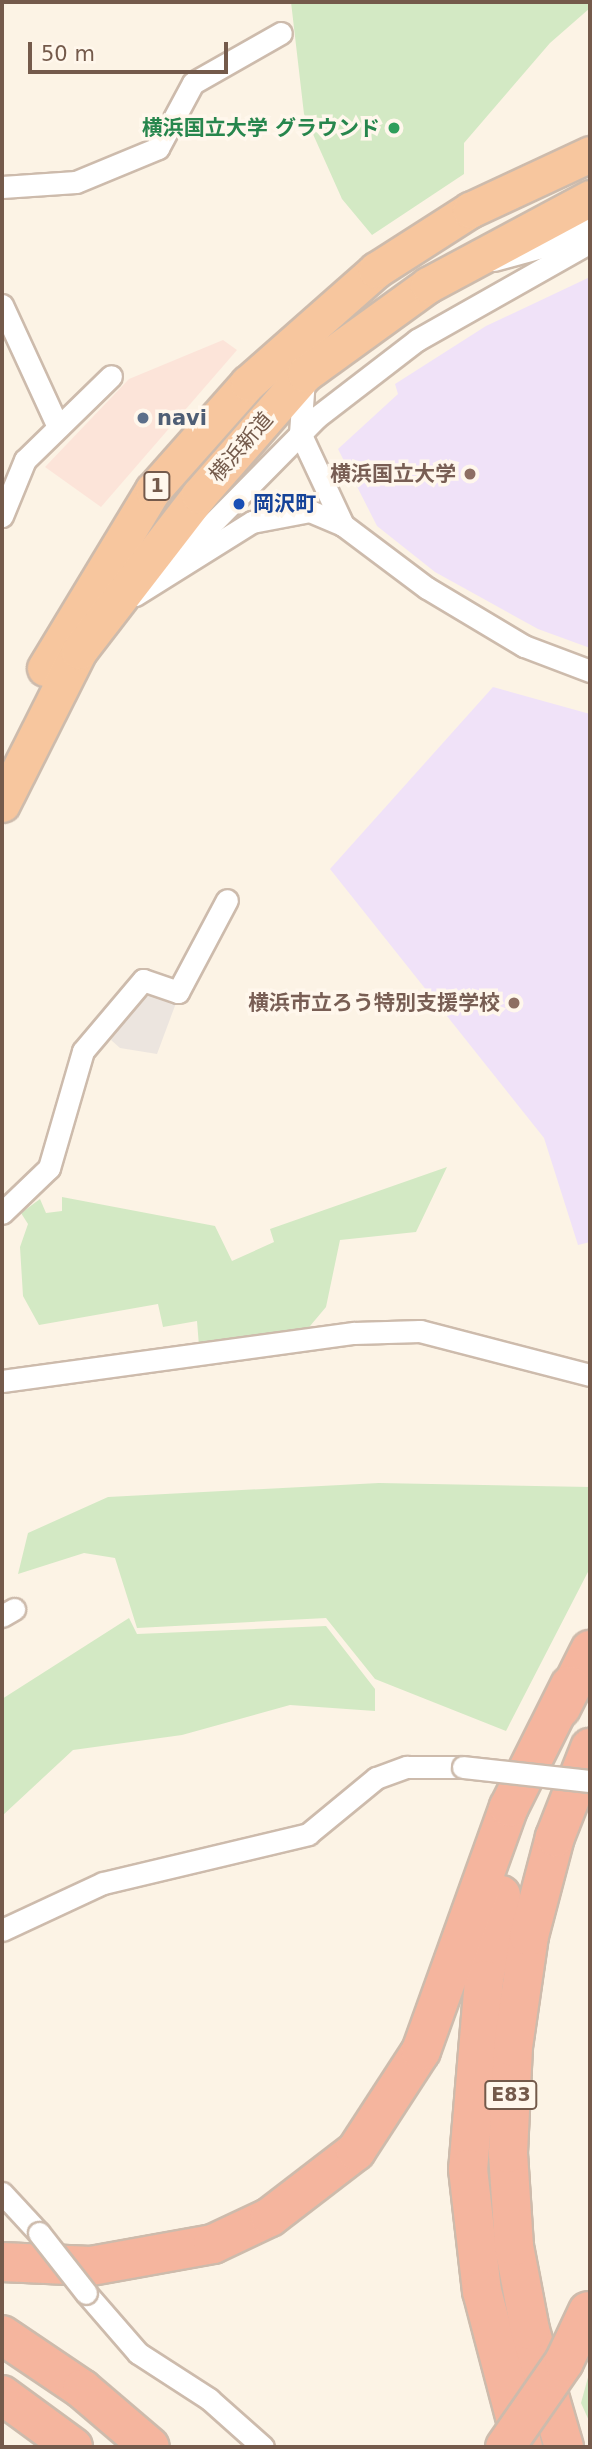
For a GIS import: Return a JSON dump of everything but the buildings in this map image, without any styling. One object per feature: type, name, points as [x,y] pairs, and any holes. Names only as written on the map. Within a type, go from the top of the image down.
[{"type":"highway","name":"横浜新道","points":[[2,752],[74,611],[153,490],[248,383],[376,270],[470,210],[590,154]]},
{"type":"highway","name":"横浜新道","points":[[3,800],[79,651],[306,373],[467,264],[590,198]]},
{"type":"highway","name":"E83","points":[[523,2447],[472,2233],[473,2070],[497,1910],[524,1802],[570,1685],[590,1650]]},
{"type":"highway","points":[[2,2262],[91,2266],[213,2244],[270,2217],[356,2151],[421,2051],[509,1807],[570,1685]]},
{"type":"highway","name":"E83","points":[[564,2447],[525,2306],[508,2153],[513,2048],[529,1936],[555,1837],[590,1748]]},
{"type":"highway","points":[[505,2447],[564,2362],[589,2306]]},
{"type":"highway","points":[[2,2335],[82,2389],[150,2447]]},
{"type":"highway","points":[[2,2395],[73,2447]]},
{"type":"street","points":[[2,187],[76,182],[158,148],[192,83],[281,33]]},
{"type":"street","points":[[467,264],[590,232]]},
{"type":"street","points":[[161,575],[300,433],[416,340],[590,242]]},
{"type":"street","points":[[2,305],[58,428]]},
{"type":"street","points":[[306,373],[300,433],[343,525]]},
{"type":"street","points":[[2,516],[25,460],[111,376]]},
{"type":"street","points":[[100,622],[161,575],[252,522],[310,511],[343,525],[427,588],[524,646],[590,671]]},
{"type":"street","points":[[2,1213],[49,1168],[82,1051],[143,980],[178,992],[227,900]]},
{"type":"street","points":[[2,1381],[354,1333],[420,1331],[590,1375]]},
{"type":"street","points":[[2,1930],[103,1883],[308,1833],[376,1777],[407,1768],[463,1767],[590,1781]]},
{"type":"street","points":[[2,2193],[39,2233],[138,2353],[209,2399],[263,2447]]},
{"type":"shaded area","name":"横浜国立大学","points":[[590,277],[590,648],[538,629],[435,572],[377,526],[338,449],[398,394],[395,384],[486,326]]},
{"type":"shaded area","points":[[223,340],[237,350],[101,507],[45,467],[129,379]]},
{"type":"shaded area","name":"横浜市立ろう特別支援学校","points":[[493,687],[590,714],[590,1242],[578,1245],[544,1138],[330,869]]},
{"type":"shaded area","points":[[154,992],[176,1003],[157,1054],[120,1048],[111,1040],[141,999]]},
{"type":"green space","name":"横浜国立大学 グラウンド","points":[[291,2],[590,2],[590,8],[550,43],[464,143],[464,174],[372,235],[342,199],[304,114]]},
{"type":"green space","points":[[447,1167],[416,1232],[340,1240],[326,1307],[305,1332],[199,1346],[197,1321],[163,1327],[158,1304],[39,1325],[23,1296],[20,1247],[28,1224],[21,1213],[40,1199],[46,1213],[62,1211],[62,1197],[215,1226],[232,1261],[274,1242],[270,1229]]},
{"type":"green space","points":[[379,1483],[590,1487],[590,1568],[506,1731],[375,1679],[326,1618],[137,1628],[115,1558],[84,1553],[18,1574],[28,1533],[108,1497]]},
{"type":"green space","points":[[129,1618],[137,1634],[326,1626],[375,1689],[375,1711],[290,1705],[182,1735],[73,1750],[2,1816],[2,1699]]},
{"type":"green space","points":[[590,2370],[590,2423],[581,2403]]},
{"type":"place","name":"横浜国立大学 グラウンド","points":[[394,128]]},
{"type":"place","name":"navi","points":[[143,418]]},
{"type":"place","name":"横浜国立大学","points":[[470,474]]},
{"type":"place","name":"岡沢町","points":[[239,504]]},
{"type":"place","name":"横浜市立ろう特別支援学校","points":[[514,1003]]}]
